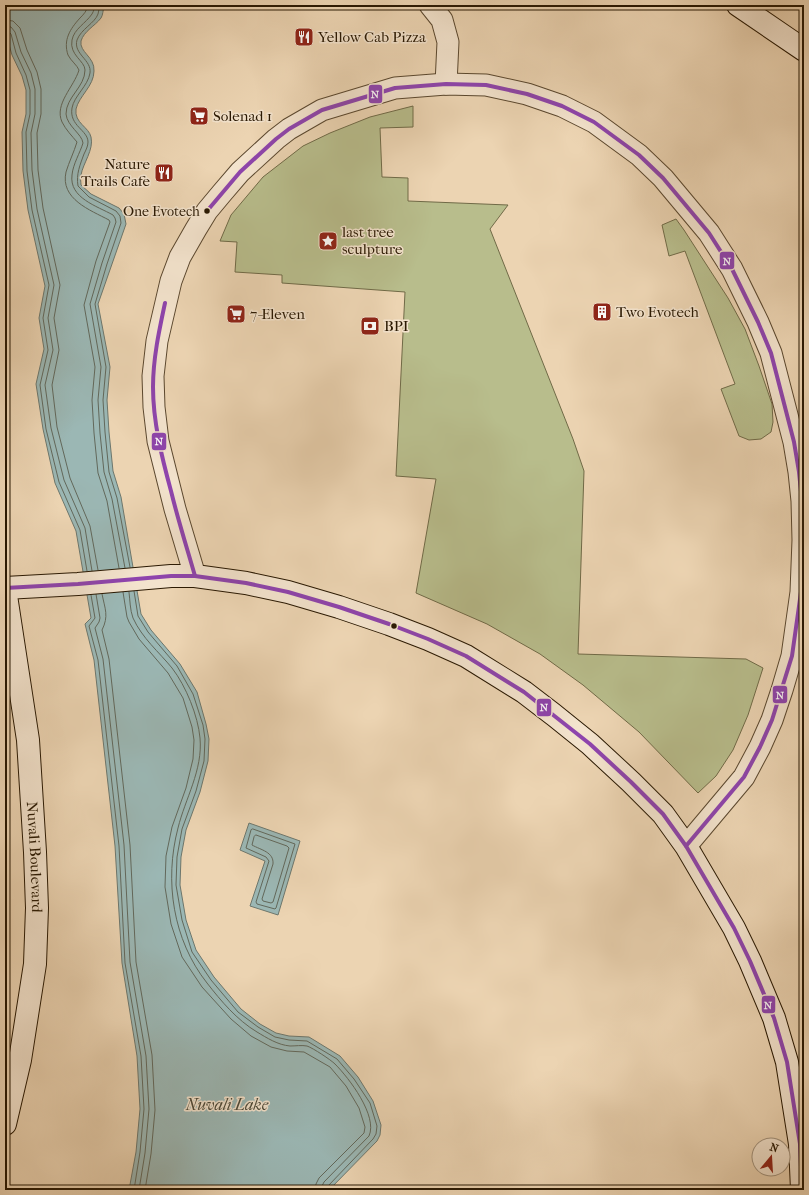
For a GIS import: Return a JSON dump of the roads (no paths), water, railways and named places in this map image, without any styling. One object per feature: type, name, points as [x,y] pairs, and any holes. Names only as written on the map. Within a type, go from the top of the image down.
[{"type":"street","points":[[430,5],[442,20],[448,42],[446,84]]},
{"type":"street","points":[[738,5],[804,50]]},
{"type":"street","points":[[195,576],[175,509],[158,441],[154,407],[153,376],[157,341],[171,280],[180,257],[207,211],[222,193],[244,168],[289,129],[322,110],[395,88],[446,84],[486,85],[528,94],[562,106],[594,122],[639,155],[663,178],[709,233],[732,269],[758,322],[771,353],[794,442],[802,501],[803,540],[801,584],[792,656],[772,720],[744,777],[686,846]]},
{"type":"street","points":[[6,597],[73,584],[161,576],[195,576],[246,583],[288,592],[340,607],[428,639],[466,656],[524,692],[590,744],[663,814],[686,846],[734,928],[750,961],[774,1018],[787,1062],[800,1144],[802,1190]]},
{"type":"street","name":"Nuvali Boulevard","points":[[5,1124],[20,1060],[35,964],[36,908],[35,852],[28,740],[6,597]]},
{"type":"water","name":"Nuvali Lake","points":[[5,5],[104,6],[103,14],[99,21],[82,37],[82,48],[92,62],[94,71],[92,81],[78,104],[76,114],[79,121],[88,130],[92,142],[90,152],[82,170],[81,185],[91,194],[119,208],[124,214],[126,224],[98,304],[110,367],[107,400],[113,471],[121,497],[141,614],[151,630],[180,664],[197,692],[209,739],[208,761],[200,792],[186,830],[181,857],[180,885],[186,920],[196,950],[214,977],[241,1009],[260,1024],[276,1033],[289,1036],[309,1037],[340,1056],[358,1077],[373,1101],[381,1125],[380,1135],[377,1141],[329,1190],[129,1190],[136,1152],[140,1109],[137,1056],[122,963],[115,846],[94,660],[85,624],[91,618],[76,531],[55,483],[43,429],[36,384],[44,349],[39,318],[45,286],[28,210],[23,171],[22,132],[26,114],[26,90],[22,76],[12,55],[6,34]]},
{"type":"water","points":[[249,823],[300,841],[278,915],[250,906],[265,861],[240,850]]},
{"type":"place","name":"Yellow Cab Pizza","points":[[304,37]]},
{"type":"place","name":"Solenad 1","points":[[199,116]]},
{"type":"place","name":"Nature Trails Cafe","points":[[164,173]]},
{"type":"place","name":"One Evotech","points":[[207,211]]},
{"type":"place","name":"last tree sculpture","points":[[328,241]]},
{"type":"place","name":"Two Evotech","points":[[602,312]]},
{"type":"place","name":"7-Eleven","points":[[236,314]]},
{"type":"place","name":"BPI","points":[[370,326]]}]
